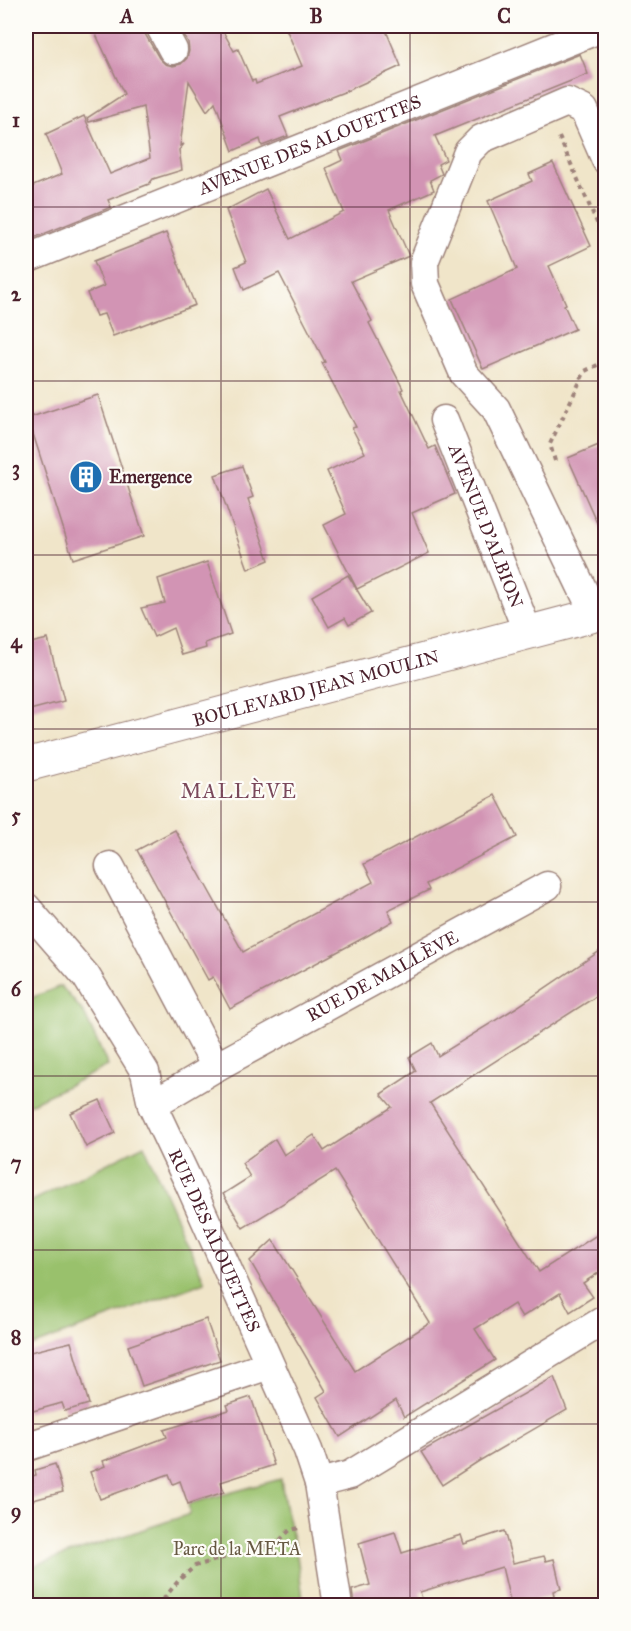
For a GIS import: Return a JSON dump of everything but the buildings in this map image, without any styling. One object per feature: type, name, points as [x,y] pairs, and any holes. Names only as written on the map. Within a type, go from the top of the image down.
[{"type":"main road","name":"BOULEVARD JEAN MOULIN","points":[[26,765],[600,614]]},
{"type":"street","points":[[160,26],[173,50]]},
{"type":"street","name":"AVENUE DES ALOUETTES","points":[[26,259],[594,32]]},
{"type":"street","points":[[600,614],[496,409],[464,374],[425,285],[424,262],[468,152],[481,139],[567,102],[584,110],[606,160]]},
{"type":"street","name":"AVENUE D'ALBION","points":[[444,420],[528,633]]},
{"type":"street","points":[[110,866],[216,1067]]},
{"type":"street","name":"RUE DE MALLÈVE","points":[[152,1105],[216,1067],[547,886]]},
{"type":"street","name":"RUE DES ALOUETTES","points":[[26,907],[86,976],[145,1072],[152,1105],[308,1450],[319,1483],[338,1605]]},
{"type":"street","points":[[319,1483],[350,1475],[606,1319]]},
{"type":"street","points":[[26,1447],[269,1365]]},
{"type":"path","points":[[548,111],[606,243]]},
{"type":"path","points":[[557,466],[550,444],[585,371],[606,361]]},
{"type":"path","points":[[158,1605],[179,1580],[195,1566],[277,1543],[290,1530],[325,1521]]},
{"type":"green space","points":[[61,986],[84,1013],[108,1066],[26,1106],[26,1000]]},
{"type":"green space","points":[[144,1145],[205,1282],[26,1348],[26,1204]]},
{"type":"green space","name":"Parc de la META","points":[[281,1479],[297,1556],[304,1605],[26,1605],[26,1568],[190,1514],[188,1504]]},
{"type":"place","name":"Emergence","points":[[86,477]]},
{"type":"district","name":"MALLÈVE","points":[[239,791]]}]
